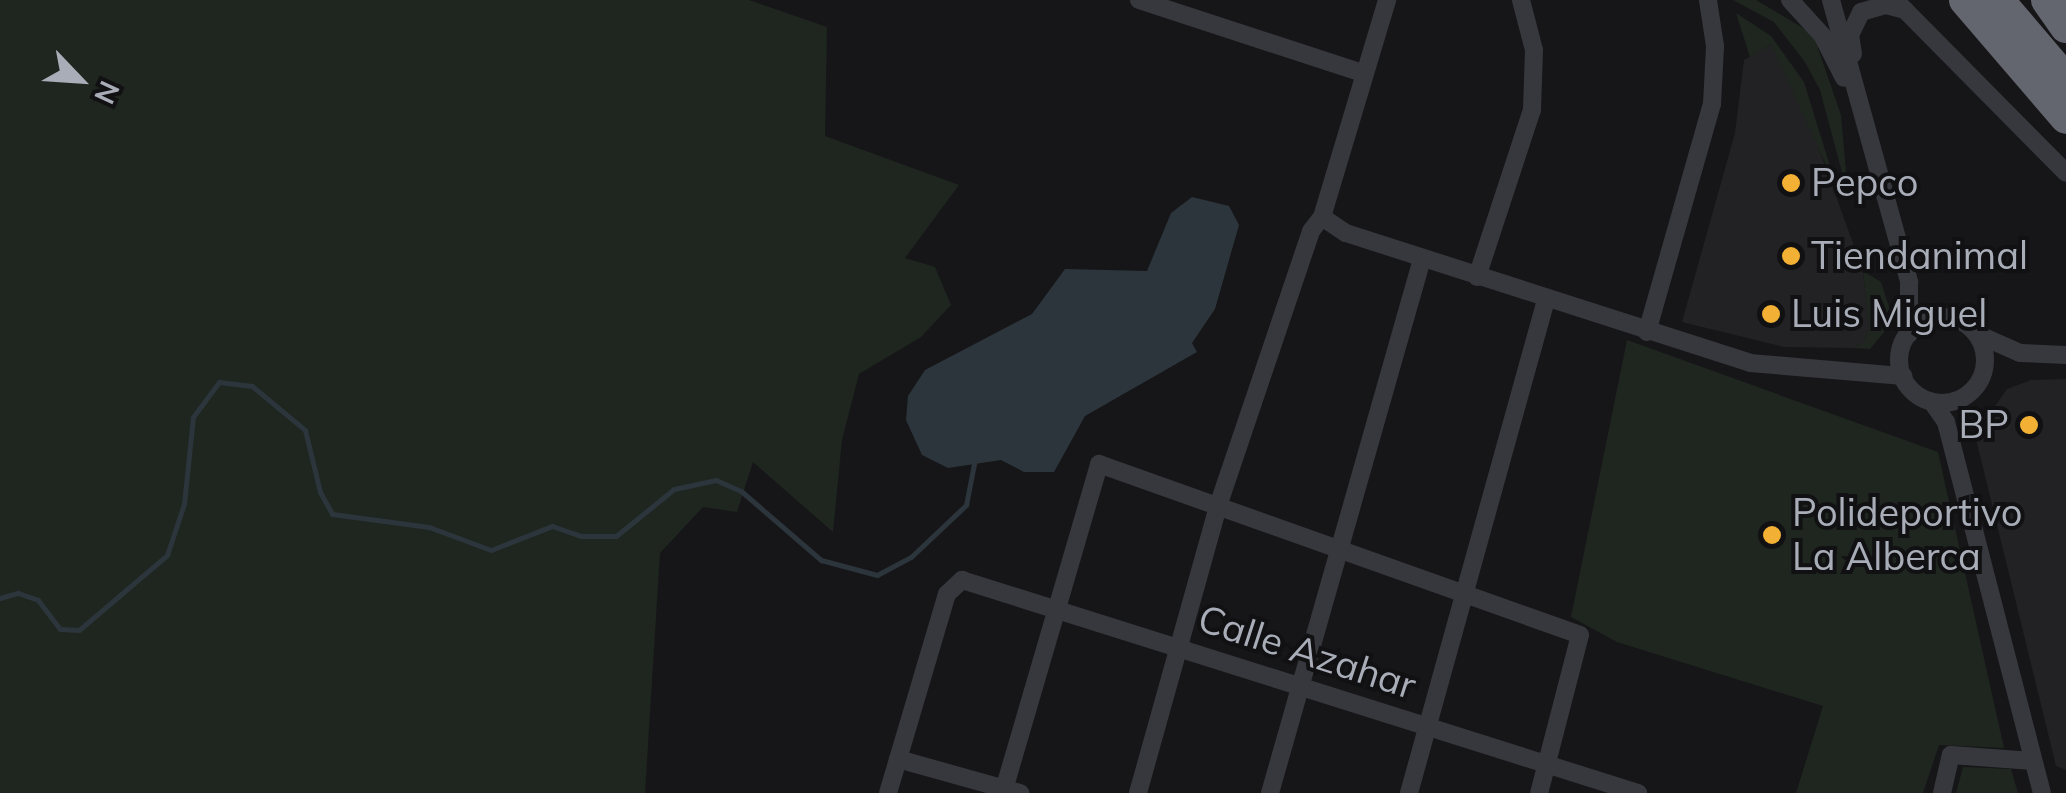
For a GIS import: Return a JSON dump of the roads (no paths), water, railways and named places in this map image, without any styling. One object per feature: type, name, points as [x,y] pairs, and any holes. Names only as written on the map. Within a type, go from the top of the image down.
[{"type":"highway","points":[[1965,0],[2066,118]]},
{"type":"highway","points":[[1998,0],[2066,80]]},
{"type":"highway","points":[[2047,0],[2066,27]]},
{"type":"street","points":[[1139,0],[1363,73]]},
{"type":"street","points":[[1138,793],[1218,506],[1311,230],[1322,217],[1387,0]]},
{"type":"street","points":[[1476,278],[1532,110],[1534,50],[1522,0]]},
{"type":"street","points":[[1647,332],[1712,104],[1715,46],[1708,0]]},
{"type":"street","points":[[1790,0],[1822,35],[1863,114]]},
{"type":"street","points":[[1831,0],[1910,282],[1909,334],[1900,352],[1903,376]]},
{"type":"street","points":[[1863,114],[1850,35],[1855,20],[1871,6],[1900,5],[2066,173]]},
{"type":"street","points":[[1322,217],[1329,226],[1476,278],[1750,363],[1868,368],[1903,376],[1942,402],[2042,793]]},
{"type":"street","points":[[1270,793],[1422,259]]},
{"type":"street","points":[[1910,282],[1941,317],[1977,334],[2020,352],[2066,355]]},
{"type":"street","points":[[1408,793],[1546,300]]},
{"type":"street","points":[[1909,334],[1941,317]]},
{"type":"street","points":[[1977,334],[1982,376]]},
{"type":"street","points":[[1868,368],[1900,352]]},
{"type":"street","points":[[1942,402],[2020,352]]},
{"type":"street","points":[[888,793],[898,760],[1009,791],[1099,464],[1580,636],[1539,793]]},
{"type":"street","name":"Calle Azahar","points":[[898,760],[955,582],[972,580],[1638,793]]},
{"type":"street","points":[[1942,793],[1951,754],[2033,761]]},
{"type":"waterway","points":[[0,598],[18,593],[38,600],[60,629],[79,630],[167,555],[184,504],[193,417],[219,382],[252,386],[305,430],[320,492],[332,514],[429,527],[491,550],[552,526],[581,536],[616,536],[674,489],[716,480],[741,491],[821,560],[877,575],[911,557],[966,505],[974,464]]},
{"type":"place","name":"Pepco","points":[[1791,183]]},
{"type":"place","name":"Tiendanimal","points":[[1791,256]]},
{"type":"place","name":"Luis Miguel","points":[[1771,314]]},
{"type":"place","name":"BP","points":[[2029,425]]},
{"type":"place","name":"Polideportivo La Alberca","points":[[1772,535]]}]
